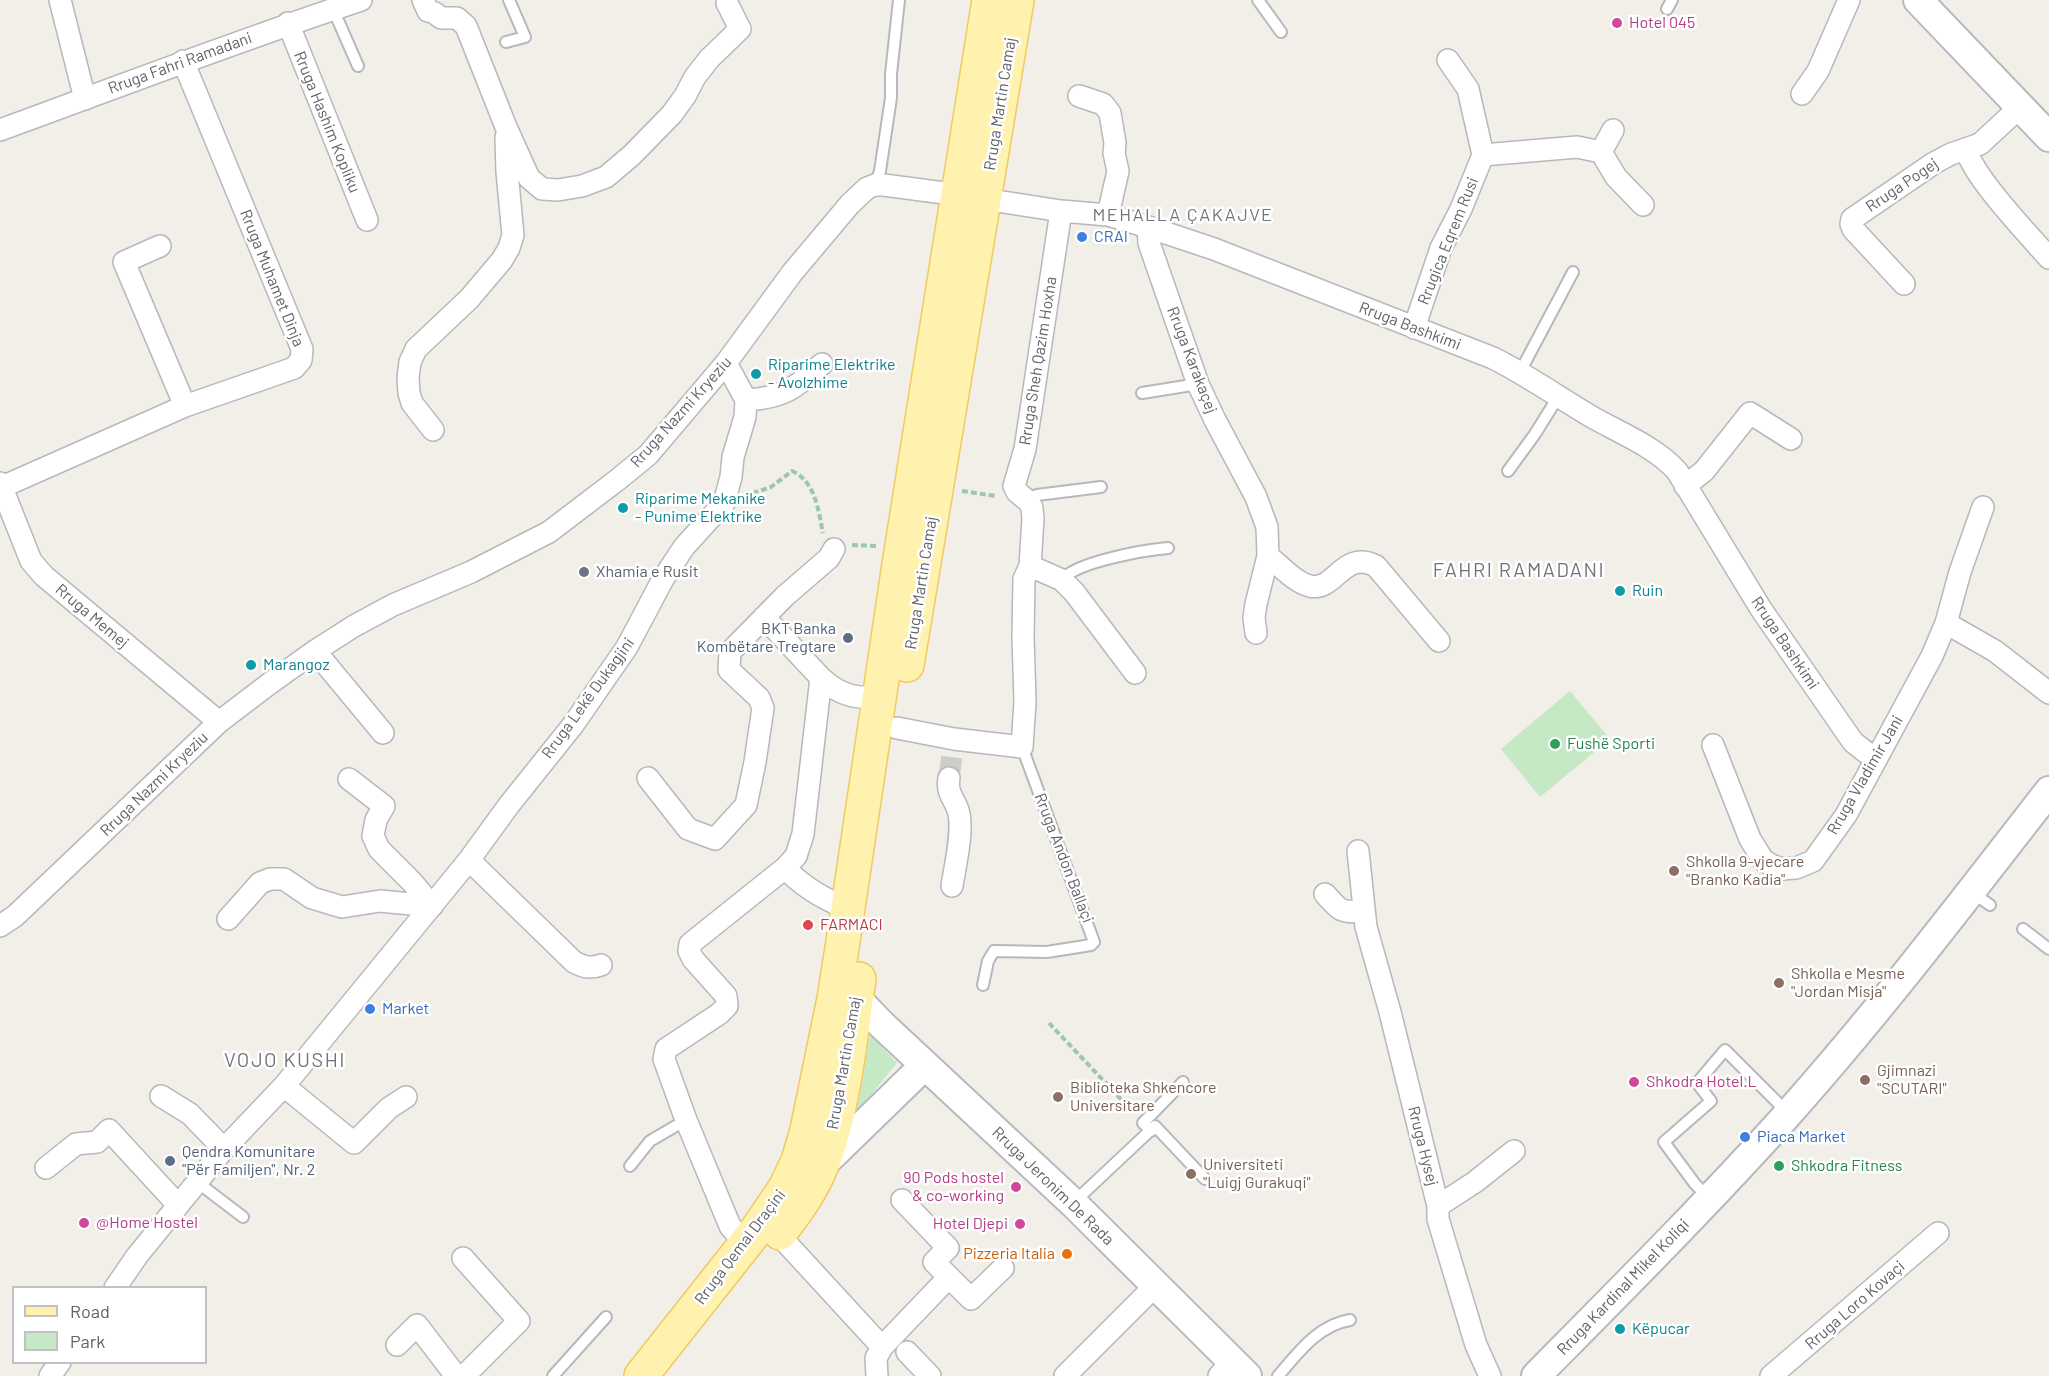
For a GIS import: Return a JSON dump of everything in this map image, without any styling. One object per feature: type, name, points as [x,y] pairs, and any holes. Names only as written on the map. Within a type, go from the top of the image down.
[{"type":"main road","name":"Rruga Martin Camaj","points":[[845,999],[897,728],[972,197],[989,0]]},
{"type":"main road","name":"Rruga Martin Camaj","points":[[822,1166],[834,1126],[845,999],[847,908],[880,697],[972,197],[1017,0]]},
{"type":"main road","name":"Rruga Qemal Draçini","points":[[641,1376],[745,1244],[785,1188],[798,1161],[845,999]]},
{"type":"main road","name":"Rruga Qemal Draçini","points":[[668,1376],[779,1235],[808,1193],[822,1166]]},
{"type":"street","points":[[60,0],[85,99]]},
{"type":"street","name":"Rruga Fahri Ramadani","points":[[0,130],[288,23],[332,4],[362,0]]},
{"type":"street","points":[[423,0],[428,11],[441,18],[457,18],[466,26],[529,178],[542,189],[558,190],[582,186],[606,177],[632,155],[672,114],[709,59],[740,29],[727,3]]},
{"type":"street","points":[[1802,94],[1818,71],[1848,0]]},
{"type":"street","points":[[1918,0],[2048,135]]},
{"type":"street","name":"Rruga Hashim Kopliku","points":[[288,23],[367,220]]},
{"type":"street","points":[[1448,60],[1468,88],[1483,155],[1577,147],[1601,152],[1616,177],[1643,205]]},
{"type":"street","name":"Rruga Muhamet Dinja","points":[[1,485],[185,406],[294,368],[302,360],[302,350],[183,61]]},
{"type":"street","points":[[1079,96],[1103,104],[1110,113],[1118,171],[1108,214]]},
{"type":"street","name":"Rruga Pogej","points":[[1904,284],[1853,229],[1852,219],[1934,163],[1950,154],[1980,144],[2020,107]]},
{"type":"street","points":[[433,430],[412,403],[408,378],[410,362],[416,349],[469,299],[502,261],[509,248],[513,235],[507,172],[506,127]]},
{"type":"street","points":[[1601,152],[1612,130]]},
{"type":"street","points":[[1966,149],[1969,160],[1991,190],[2049,258]]},
{"type":"street","name":"Rrugica Eqrem Rusi","points":[[1414,328],[1441,248],[1461,209],[1483,155]]},
{"type":"street","points":[[875,185],[972,197]]},
{"type":"street","name":"Rruga Nazmi Kryeziu","points":[[0,926],[24,908],[219,722],[315,651],[393,605],[471,572],[549,532],[648,455],[726,363],[792,273],[850,204],[867,188],[875,185]]},
{"type":"street","name":"Rruga Bashkimi","points":[[972,197],[1061,211],[1108,214],[1214,249],[1493,358],[1657,453],[1677,471],[1761,609],[1853,742],[1876,760]]},
{"type":"street","name":"Rruga Sheh Qazim Hoxha","points":[[1030,566],[1032,508],[1014,486],[1025,449],[1061,211]]},
{"type":"street","name":"Rruga Karakaçej","points":[[1148,227],[1149,243],[1198,384],[1264,516],[1267,527],[1268,556],[1256,603],[1254,618],[1256,633]]},
{"type":"street","points":[[160,246],[124,262],[185,406]]},
{"type":"street","points":[[726,363],[746,400],[781,395],[796,387],[822,364]]},
{"type":"street","name":"Rruga Lekë Dukagjini","points":[[116,1286],[178,1204],[224,1149],[284,1086],[432,906],[573,725],[627,648],[663,579],[684,547],[724,503],[731,477],[733,457],[745,417],[746,400]]},
{"type":"street","points":[[1685,486],[1704,471],[1750,413],[1791,439]]},
{"type":"street","name":"Rruga Memej","points":[[1,485],[32,561],[44,576],[219,722]]},
{"type":"street","name":"Rruga Vladimir Jani","points":[[1713,745],[1750,839],[1763,860],[1781,869],[1796,868],[1813,861],[1846,815],[1932,656],[1946,623],[1960,572],[1983,507]]},
{"type":"street","points":[[648,778],[688,829],[715,839],[746,805],[763,708],[759,698],[729,670],[730,652],[816,568],[830,558],[834,549]]},
{"type":"street","points":[[1268,556],[1303,584],[1319,587],[1350,564],[1367,561],[1376,566],[1439,641]]},
{"type":"street","points":[[1030,566],[1062,580],[1135,673]]},
{"type":"street","name":"Rruga Andon Ballaçi","points":[[1022,747],[1025,702],[1024,579],[1030,566]]},
{"type":"street","points":[[764,617],[833,690],[866,698],[880,697]]},
{"type":"street","points":[[1946,623],[1995,651],[2049,693]]},
{"type":"street","points":[[315,651],[383,734]]},
{"type":"street","points":[[745,1244],[730,1226],[664,1059],[666,1049],[719,1014],[727,1006],[726,996],[693,959],[689,951],[690,944],[785,868],[796,856],[803,834],[821,678]]},
{"type":"street","points":[[897,728],[953,747],[1022,747]]},
{"type":"street","points":[[949,778],[948,788],[959,814],[960,824],[952,886]]},
{"type":"street","points":[[349,779],[384,806],[376,820],[373,836],[379,849],[432,906]]},
{"type":"street","name":"Rruga Kardinal Mikel Koliqi","points":[[1536,1376],[1710,1199],[1788,1114],[1881,1005],[1980,898],[2046,800]]},
{"type":"street","name":"Rruga Hysej","points":[[1358,851],[1366,927],[1390,1012],[1438,1206],[1438,1219],[1476,1345],[1491,1376]]},
{"type":"street","points":[[469,860],[574,962],[585,968],[601,965]]},
{"type":"street","points":[[785,868],[796,880],[814,893],[847,908]]},
{"type":"street","points":[[228,919],[260,883],[270,879],[284,879],[312,898],[342,907],[380,901],[432,906]]},
{"type":"street","points":[[1325,894],[1339,910],[1364,912]]},
{"type":"street","name":"Rruga Jeronim De Rada","points":[[845,999],[925,1065],[1072,1203],[1155,1286],[1232,1371]]},
{"type":"street","name":"Rruga Qemal Draçini","points":[[822,1166],[925,1065]]},
{"type":"street","points":[[284,1086],[354,1143],[390,1108],[406,1096]]},
{"type":"street","points":[[161,1096],[190,1114],[224,1149]]},
{"type":"street","points":[[46,1168],[76,1144],[96,1142],[109,1130],[178,1204]]},
{"type":"street","points":[[1438,1206],[1475,1182],[1514,1151]]},
{"type":"street","points":[[902,1200],[948,1248],[934,1262],[970,1299],[1003,1268]]},
{"type":"street","name":"Rruga Loro Kovaçi","points":[[1771,1376],[1938,1233]]},
{"type":"street","name":"Rruga Qemal Draçini","points":[[779,1235],[882,1347]]},
{"type":"street","points":[[463,1258],[519,1321],[464,1376]]},
{"type":"street","points":[[878,1376],[876,1358],[882,1347],[949,1277]]},
{"type":"street","points":[[1065,1376],[1155,1286]]},
{"type":"street","points":[[397,1345],[417,1325],[456,1376]]},
{"type":"street","points":[[907,1352],[930,1376]]},
{"type":"lane","points":[[506,42],[525,37],[509,0]]},
{"type":"lane","points":[[875,185],[880,171],[891,98],[891,74],[899,0]]},
{"type":"lane","points":[[1258,0],[1281,32]]},
{"type":"lane","points":[[332,4],[358,66]]},
{"type":"lane","points":[[1520,372],[1573,272]]},
{"type":"lane","points":[[1142,393],[1198,384]]},
{"type":"lane","points":[[1508,471],[1558,397]]},
{"type":"lane","points":[[1021,495],[1101,487]]},
{"type":"lane","points":[[1062,580],[1071,571],[1120,556],[1168,548]]},
{"type":"lane","name":"Rruga Andon Ballaçi","points":[[983,985],[988,961],[994,951],[1047,952],[1091,945],[1094,942],[1022,747]]},
{"type":"lane","points":[[2023,929],[2049,949]]},
{"type":"lane","points":[[1710,1199],[1695,1184],[1664,1142],[1711,1101],[1697,1083],[1725,1050],[1788,1114]]},
{"type":"lane","points":[[1072,1203],[1147,1127],[1183,1082]]},
{"type":"lane","points":[[630,1166],[650,1142],[686,1119]]},
{"type":"lane","points":[[1147,1127],[1155,1126],[1205,1179]]},
{"type":"lane","points":[[197,1182],[243,1217]]},
{"type":"lane","points":[[553,1376],[606,1317]]},
{"type":"lane","points":[[1278,1376],[1310,1339],[1336,1322],[1350,1320]]},
{"type":"path","points":[[724,503],[771,487],[792,471],[799,474],[807,483],[819,506],[824,533],[834,549],[845,545],[882,546]]},
{"type":"path","points":[[955,490],[998,496],[1021,495]]},
{"type":"path","points":[[1049,1023],[1147,1127]]},
{"type":"green space","name":"Fushë Sporti","points":[[1570,691],[1610,739],[1540,797],[1501,749]]},
{"type":"green space","points":[[870,1035],[897,1063],[857,1112]]},
{"type":"tunnel","points":[[949,778],[952,755]]},
{"type":"place","name":"Hotel 045","points":[[1617,23]]},
{"type":"place","name":"CRAI","points":[[1082,237]]},
{"type":"place","name":"Riparime Elektrike - Avolzhime","points":[[756,374]]},
{"type":"place","name":"Riparime Mekanike - Punime Elektrike","points":[[623,508]]},
{"type":"place","name":"Xhamia e Rusit","points":[[584,572]]},
{"type":"place","name":"Ruin","points":[[1620,591]]},
{"type":"place","name":"BKT Banka Kombëtare Tregtare","points":[[848,638]]},
{"type":"place","name":"Marangoz","points":[[251,665]]},
{"type":"place","name":"Fushë Sporti","points":[[1555,744]]},
{"type":"place","name":"Shkolla 9-vjecare \"Branko Kadia\"","points":[[1674,871]]},
{"type":"place","name":"FARMACI","points":[[808,925]]},
{"type":"place","name":"Shkolla e Mesme \"Jordan Misja\"","points":[[1779,983]]},
{"type":"place","name":"Market","points":[[370,1009]]},
{"type":"place","name":"Gjimnazi \"SCUTARI\"","points":[[1865,1080]]},
{"type":"place","name":"Shkodra Hotel.L","points":[[1634,1082]]},
{"type":"place","name":"Biblioteka Shkencore Universitare","points":[[1058,1097]]},
{"type":"place","name":"Piaca Market","points":[[1745,1137]]},
{"type":"place","name":"Qendra Komunitare \"Për Familjen\", Nr. 2","points":[[170,1161]]},
{"type":"place","name":"Shkodra Fitness","points":[[1779,1166]]},
{"type":"place","name":"Universiteti \"Luigj Gurakuqi\"","points":[[1191,1174]]},
{"type":"place","name":"90 Pods hostel & co-working","points":[[1016,1187]]},
{"type":"place","name":"@Home Hostel","points":[[84,1223]]},
{"type":"place","name":"Hotel Djepi","points":[[1020,1224]]},
{"type":"place","name":"Pizzeria Italia","points":[[1067,1254]]},
{"type":"place","name":"Këpucar","points":[[1620,1329]]},
{"type":"district","name":"MEHALLA ÇAKAJVE","points":[[1183,215]]},
{"type":"district","name":"FAHRI RAMADANI","points":[[1519,570]]},
{"type":"district","name":"VOJO KUSHI","points":[[285,1060]]}]
